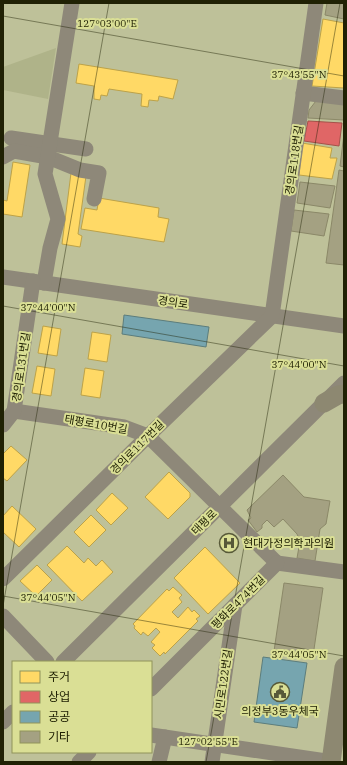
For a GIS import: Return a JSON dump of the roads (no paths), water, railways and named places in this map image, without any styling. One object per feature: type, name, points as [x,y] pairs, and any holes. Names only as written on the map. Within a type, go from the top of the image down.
[{"type":"main road","points":[[324,403],[338,395],[344,394]]},
{"type":"main road","points":[[331,762],[344,666]]},
{"type":"street","name":"경의로131번길","points":[[3,425],[14,411],[38,282],[58,219],[46,174],[72,3]]},
{"type":"street","name":"경의로118번길","points":[[272,316],[316,3]]},
{"type":"street","points":[[303,93],[344,98]]},
{"type":"street","points":[[11,138],[49,150],[80,170],[98,173],[94,199]]},
{"type":"street","points":[[3,157],[14,151],[86,149]]},
{"type":"street","name":"경의로","points":[[3,277],[344,326]]},
{"type":"street","name":"경의로117번길","points":[[3,580],[148,436],[272,316]]},
{"type":"street","name":"태평로","points":[[64,661],[344,383]]},
{"type":"street","name":"태평로10번길","points":[[14,411],[124,427],[148,436],[277,563]]},
{"type":"street","points":[[277,563],[344,572]]},
{"type":"street","name":"평화로474번길","points":[[152,688],[277,563]]},
{"type":"street","name":"시민로122번길","points":[[212,762],[235,605]]},
{"type":"street","points":[[3,616],[46,661]]},
{"type":"street","points":[[3,722],[12,713]]},
{"type":"street","points":[[159,762],[158,736],[331,762]]},
{"type":"street","points":[[79,762],[88,753]]},
{"type":"place","name":"현대가정의학과의원","points":[[229,543]]},
{"type":"place","name":"의정부3동우체국","points":[[280,692]]}]
